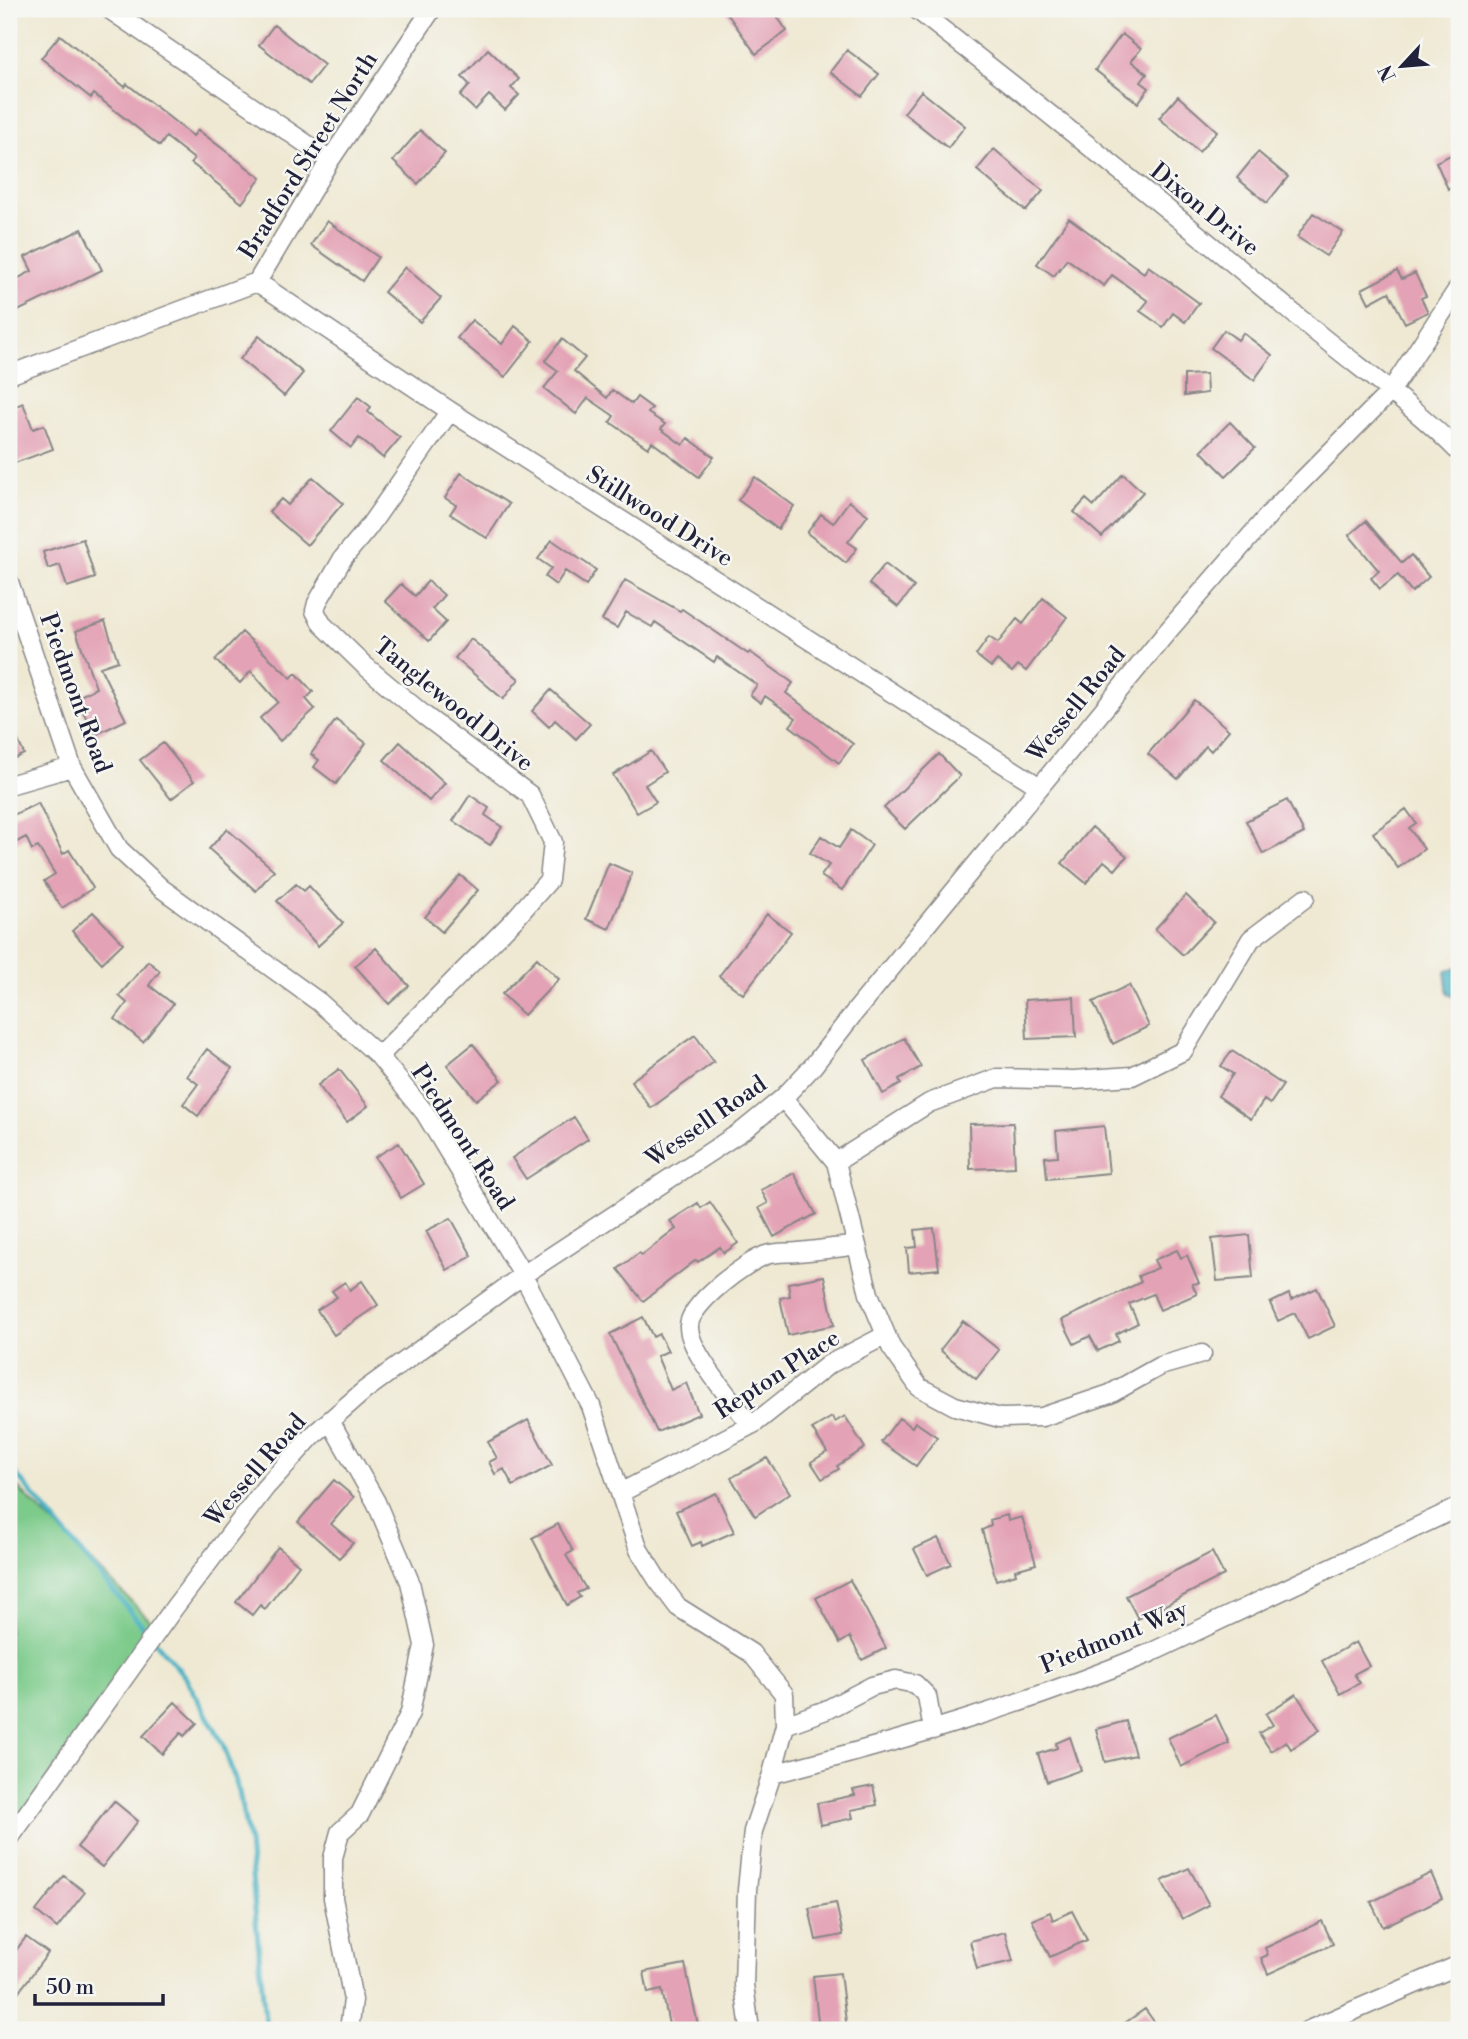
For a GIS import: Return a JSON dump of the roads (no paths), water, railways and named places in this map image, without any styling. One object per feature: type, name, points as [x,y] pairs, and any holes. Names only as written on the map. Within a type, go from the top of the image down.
[{"type":"street","points":[[109,9],[330,160]]},
{"type":"street","name":"Bradford Street North","points":[[9,375],[257,282],[330,160],[432,9]]},
{"type":"street","name":"Dixon Drive","points":[[916,9],[1207,240],[1430,422],[1459,452]]},
{"type":"street","name":"Stillwood Drive","points":[[257,282],[450,411],[1040,787]]},
{"type":"street","name":"Wessell Road","points":[[9,1839],[174,1608],[265,1488],[312,1436],[365,1390],[523,1275],[745,1129],[783,1098],[813,1066],[1167,632],[1274,509],[1390,392],[1459,287]]},
{"type":"street","name":"Tanglewood Drive","points":[[379,1056],[514,920],[549,880],[553,842],[530,795],[425,716],[364,665],[322,624],[315,611],[343,558],[368,528],[450,411]]},
{"type":"street","name":"Piedmont Road","points":[[9,582],[72,767],[119,849],[161,888],[319,1002],[379,1056],[425,1113],[523,1275],[591,1406],[639,1550],[678,1606],[751,1653],[783,1694],[785,1725],[753,1831],[747,1890],[744,1985],[750,2030]]},
{"type":"street","points":[[9,785],[72,767]]},
{"type":"street","points":[[836,1162],[929,1103],[997,1078],[1074,1080],[1132,1076],[1183,1051],[1251,939],[1305,898]]},
{"type":"street","points":[[783,1098],[836,1162],[869,1294],[891,1347],[919,1387],[955,1406],[1000,1418],[1042,1417],[1110,1394],[1160,1366],[1202,1354]]},
{"type":"street","points":[[751,1425],[694,1346],[688,1326],[692,1311],[748,1265],[767,1255],[857,1245]]},
{"type":"street","name":"Repton Place","points":[[620,1493],[751,1425],[828,1365],[886,1335]]},
{"type":"street","points":[[330,1421],[376,1502],[410,1583],[424,1645],[410,1713],[360,1814],[341,1832],[333,1858],[333,1898],[352,2000],[349,2030]]},
{"type":"street","name":"Piedmont Way","points":[[772,1774],[933,1730],[1107,1671],[1459,1507]]},
{"type":"street","points":[[785,1725],[826,1710],[872,1686],[896,1680],[915,1684],[928,1696],[933,1730]]},
{"type":"street","points":[[1309,2030],[1459,1965]]},
{"type":"water","points":[[1459,966],[1459,1001],[1448,993],[1445,972]]},
{"type":"waterway","points":[[9,1466],[185,1677],[223,1744],[239,1792],[249,1843],[266,2030]]}]
